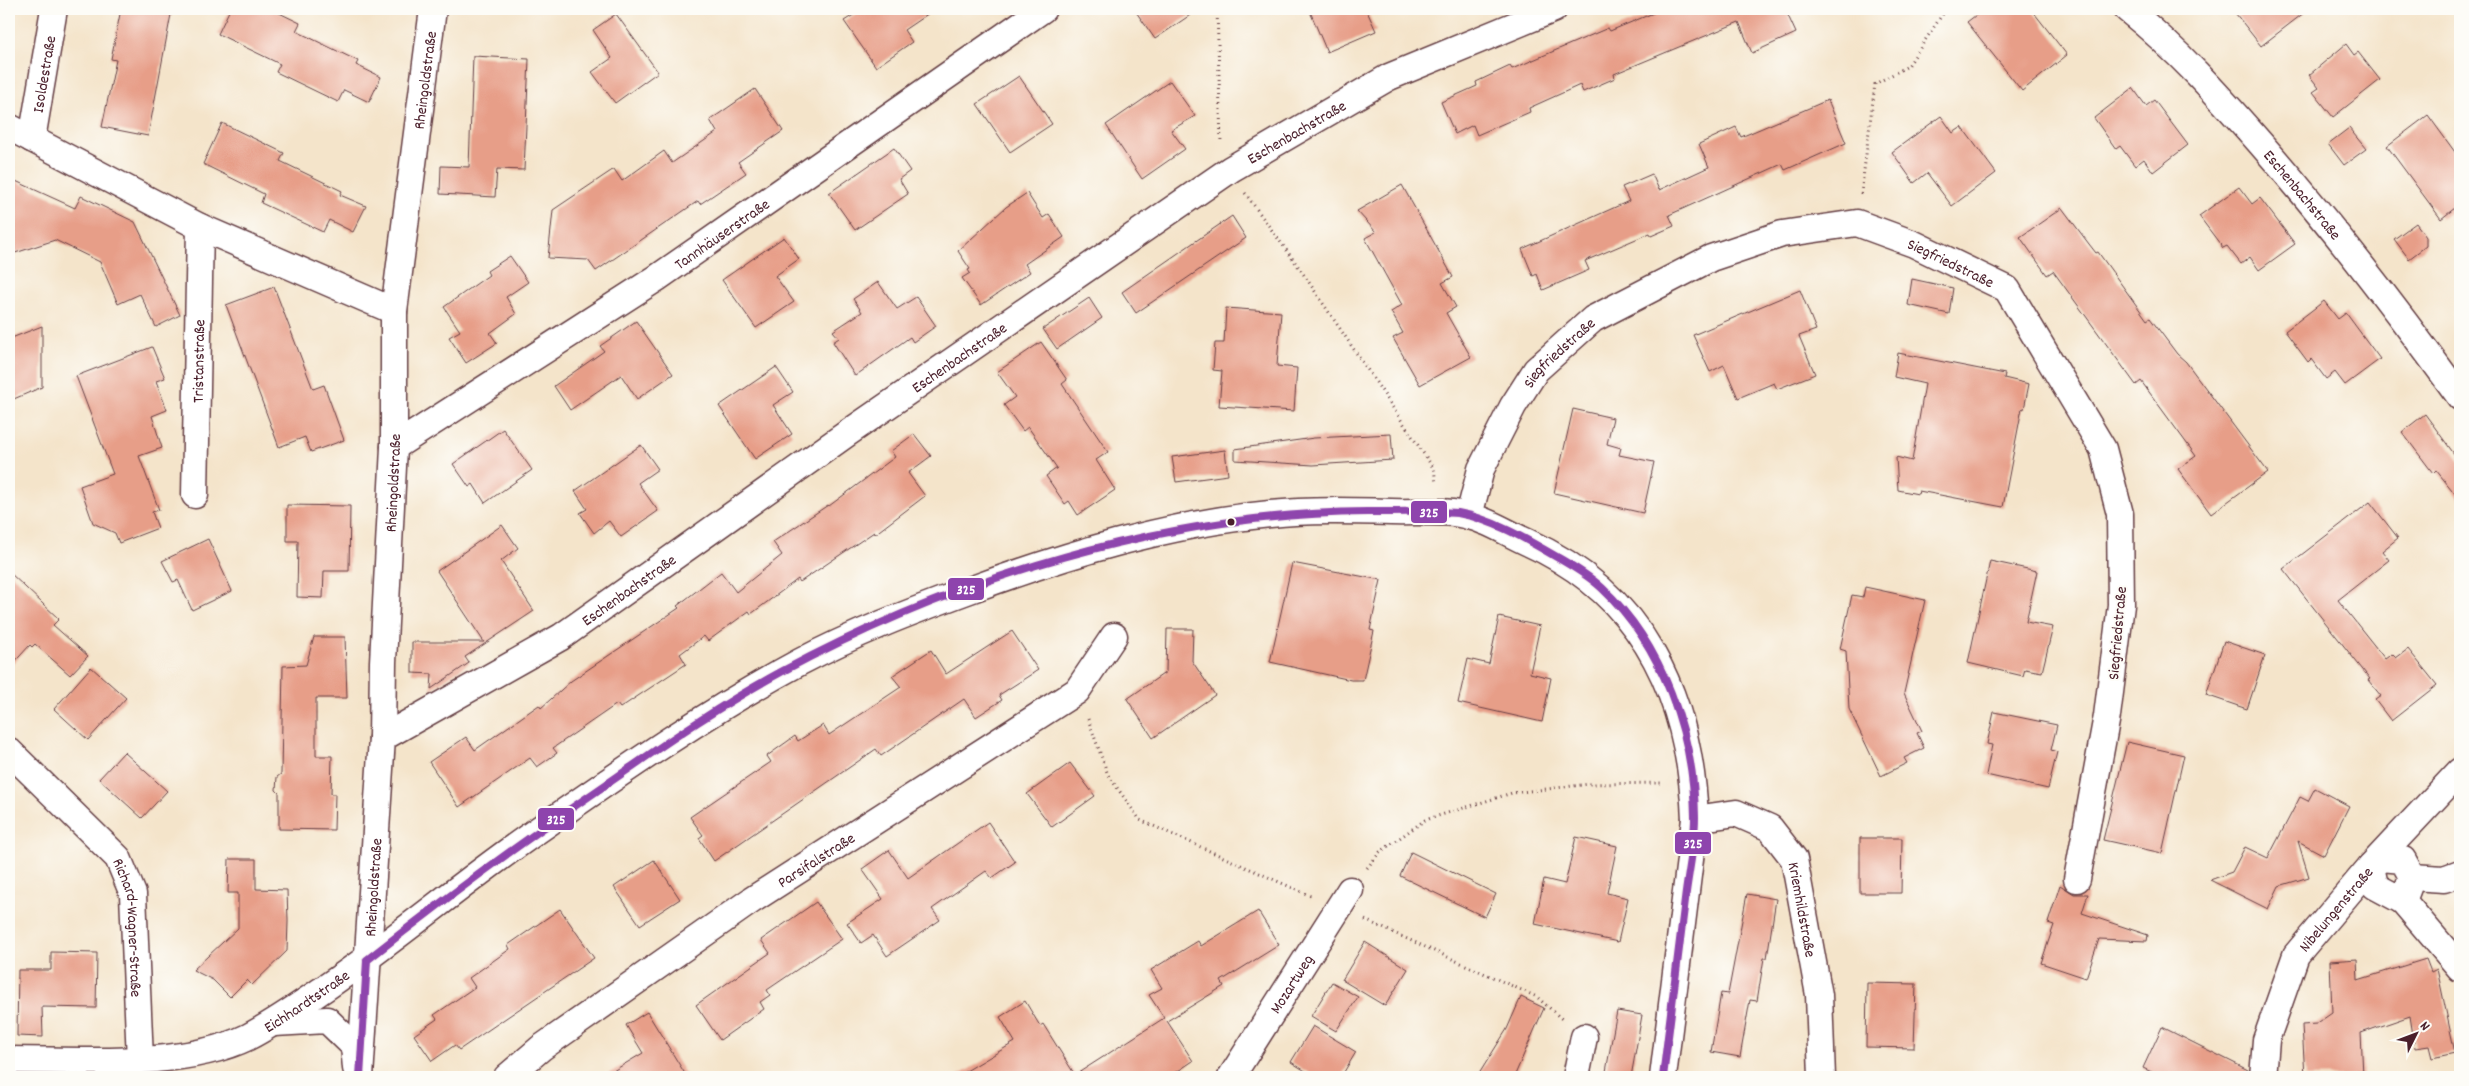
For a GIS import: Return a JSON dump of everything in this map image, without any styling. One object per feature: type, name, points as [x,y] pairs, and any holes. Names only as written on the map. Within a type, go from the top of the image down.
[{"type":"street","name":"Isoldestraße","points":[[32,140],[54,9]]},
{"type":"street","name":"Rheingoldstraße","points":[[359,1077],[382,738],[384,634],[394,447],[394,311],[433,9]]},
{"type":"street","name":"Tannhäuserstraße","points":[[394,447],[657,278],[1042,9]]},
{"type":"street","name":"Eschenbachstraße","points":[[382,738],[561,637],[846,435],[1230,169],[1389,76],[1554,9]]},
{"type":"street","name":"Eschenbachstraße","points":[[2128,9],[2152,29],[2206,81],[2305,194],[2460,397]]},
{"type":"street","points":[[9,127],[200,227],[394,311]]},
{"type":"street","name":"Siegfriedstraße","points":[[1470,516],[1481,469],[1513,406],[1536,370],[1593,318],[1711,258],[1782,234],[1857,223],[1914,244],[2006,289],[2103,449],[2120,514],[2121,605],[2107,716],[2077,879]]},
{"type":"street","name":"Tristanstraße","points":[[195,495],[200,227]]},
{"type":"street","name":"Eichhardtstraße","points":[[9,1060],[140,1060],[206,1053],[244,1039],[273,1023],[367,960],[540,828],[714,711],[802,661],[903,614],[1079,552],[1182,528],[1270,514],[1347,510],[1442,513],[1470,516],[1546,550],[1600,586],[1637,628],[1664,674],[1682,727],[1693,782],[1695,819],[1663,1077]]},
{"type":"street","name":"Parsifalstraße","points":[[507,1077],[541,1048],[752,900],[1077,691],[1114,636]]},
{"type":"street","name":"Richard-Wagner-Straße","points":[[9,751],[118,858],[133,894],[140,1060]]},
{"type":"street","name":"Nibelungenstraße","points":[[2263,1077],[2266,1040],[2296,954],[2460,770]]},
{"type":"street","name":"Kriemhildstraße","points":[[1695,819],[1736,813],[1770,828],[1794,859],[1819,995],[1822,1077]]},
{"type":"street","points":[[2403,901],[2412,877],[2403,860],[2376,862],[2375,886],[2403,901],[2460,968]]},
{"type":"street","points":[[2412,877],[2444,879],[2460,873]]},
{"type":"street","name":"Mozartweg","points":[[1231,1077],[1344,899]]},
{"type":"street","points":[[273,1023],[327,1020],[354,1046],[359,1077]]},
{"type":"street","points":[[1576,1077],[1584,1037]]},
{"type":"path","points":[[1217,9],[1220,141],[1230,169],[1434,469],[1442,513]]},
{"type":"path","points":[[1857,223],[1875,84],[1908,66],[1946,9]]},
{"type":"path","points":[[1077,691],[1108,775],[1140,820],[1344,899],[1536,997],[1584,1037]]},
{"type":"path","points":[[1344,899],[1380,852],[1425,820],[1512,793],[1590,784],[1693,782]]},
{"type":"building","points":[[121,9],[172,9],[148,136],[102,127],[116,60],[111,59]]},
{"type":"building","points":[[230,9],[271,9],[300,23],[296,31],[358,61],[356,65],[381,77],[369,102],[344,90],[338,102],[276,72],[280,64],[218,34]]},
{"type":"building","points":[[863,9],[935,9],[904,30],[912,42],[876,67],[844,21]]},
{"type":"building","points":[[1134,9],[1199,9],[1155,39]]},
{"type":"building","points":[[1309,9],[1366,9],[1376,31],[1327,52]]},
{"type":"building","points":[[1663,9],[1785,9],[1796,33],[1752,53],[1739,22],[1614,74],[1615,78],[1583,92],[1580,85],[1529,108],[1530,112],[1477,135],[1473,125],[1455,134],[1441,102],[1477,86],[1476,82],[1510,66],[1512,69],[1608,28],[1610,31]]},
{"type":"building","points":[[1984,9],[2031,9],[2067,55],[2022,91],[1967,22]]},
{"type":"building","points":[[2232,9],[2309,9],[2261,46]]},
{"type":"building","points":[[616,14],[658,72],[615,103],[592,72],[612,58],[593,30]]},
{"type":"building","points":[[2346,44],[2354,55],[2358,52],[2380,80],[2333,117],[2313,92],[2319,88],[2309,75]]},
{"type":"building","points":[[473,56],[529,59],[524,170],[497,169],[495,197],[440,194],[441,166],[469,167]]},
{"type":"building","points":[[1019,76],[1052,124],[1010,152],[977,104]]},
{"type":"building","points":[[1170,81],[1195,116],[1171,130],[1185,149],[1142,179],[1106,125]]},
{"type":"building","points":[[2133,88],[2146,106],[2154,100],[2188,145],[2153,172],[2144,159],[2135,166],[2120,146],[2116,149],[2094,118]]},
{"type":"building","points":[[755,89],[783,131],[738,162],[746,173],[700,204],[698,201],[596,271],[588,260],[548,258],[553,210],[614,169],[622,181],[664,151],[672,163],[717,132],[710,120]]},
{"type":"building","points":[[1828,100],[1846,143],[1785,170],[1782,164],[1669,215],[1674,226],[1651,236],[1650,233],[1585,261],[1589,270],[1543,290],[1537,274],[1533,276],[1522,249],[1629,201],[1622,187],[1652,174],[1659,190],[1709,167],[1699,144],[1736,127],[1741,137]]},
{"type":"building","points":[[2428,115],[2460,159],[2460,204],[2441,219],[2387,146]]},
{"type":"building","points":[[1941,116],[1953,133],[1962,127],[1996,173],[1952,206],[1927,173],[1914,183],[1892,152]]},
{"type":"building","points":[[222,123],[284,153],[280,161],[342,191],[340,195],[366,206],[353,232],[329,220],[323,232],[261,203],[264,194],[203,164]]},
{"type":"building","points":[[2349,128],[2366,149],[2344,165],[2328,144]]},
{"type":"building","points":[[894,148],[910,171],[899,179],[908,194],[855,230],[829,193]]},
{"type":"building","points":[[9,178],[75,208],[81,196],[135,222],[180,315],[156,327],[140,294],[118,304],[100,262],[55,240],[9,255]]},
{"type":"building","points":[[1402,185],[1453,277],[1442,283],[1456,307],[1446,313],[1471,357],[1420,385],[1393,338],[1403,333],[1391,312],[1402,305],[1365,238],[1376,232],[1357,211]]},
{"type":"building","points":[[2239,187],[2252,204],[2260,198],[2295,244],[2259,270],[2250,257],[2241,264],[2227,246],[2223,248],[2199,216]]},
{"type":"building","points":[[1027,193],[1043,218],[1049,214],[1064,237],[1025,264],[1030,272],[981,305],[962,278],[970,273],[968,270],[970,269],[958,251],[1006,207]]},
{"type":"building","points":[[2062,208],[2096,253],[2098,252],[2147,320],[2150,318],[2177,354],[2186,362],[2268,472],[2211,514],[2178,469],[2196,456],[2141,381],[2136,385],[2053,271],[2047,275],[2020,237]]},
{"type":"building","points":[[1232,216],[1246,238],[1136,313],[1122,292]]},
{"type":"building","points":[[2416,223],[2426,237],[2426,246],[2409,259],[2394,239]]},
{"type":"building","points":[[784,237],[799,259],[775,276],[794,302],[756,328],[722,280]]},
{"type":"building","points":[[510,256],[528,282],[506,297],[516,314],[490,333],[497,343],[466,363],[449,337],[460,331],[444,307],[489,275],[487,271]]},
{"type":"building","points":[[1912,279],[1953,288],[1949,314],[1908,305]]},
{"type":"building","points":[[878,282],[897,309],[916,297],[936,326],[913,342],[910,337],[855,376],[833,342],[839,338],[833,331],[862,312],[853,299]]},
{"type":"building","points":[[274,287],[313,389],[324,385],[344,440],[311,452],[305,437],[279,447],[226,305]]},
{"type":"building","points":[[1800,290],[1816,330],[1799,336],[1815,374],[1777,389],[1774,383],[1738,398],[1724,365],[1710,372],[1693,335]]},
{"type":"building","points":[[1089,298],[1102,318],[1057,349],[1043,329]]},
{"type":"building","points":[[2324,301],[2338,319],[2346,313],[2380,359],[2345,385],[2335,372],[2326,379],[2311,359],[2308,362],[2285,331]]},
{"type":"building","points":[[1226,308],[1281,312],[1277,366],[1297,368],[1294,411],[1219,406],[1222,371],[1213,370],[1215,343],[1224,343]]},
{"type":"building","points":[[636,321],[673,374],[637,399],[621,375],[570,410],[554,386],[604,351],[600,346]]},
{"type":"building","points":[[42,326],[42,387],[9,401],[9,339]]},
{"type":"building","points":[[1041,342],[1067,380],[1062,384],[1108,452],[1096,460],[1115,490],[1078,515],[1069,501],[1065,504],[1046,476],[1057,468],[1028,427],[1023,431],[1004,405],[1015,397],[997,372]]},
{"type":"building","points":[[152,347],[165,378],[156,381],[167,410],[152,416],[162,448],[139,456],[159,510],[152,512],[158,528],[119,543],[115,533],[93,523],[80,486],[113,474],[76,376]]},
{"type":"building","points":[[1898,353],[2005,374],[2004,378],[2029,384],[2024,409],[2022,408],[2003,507],[1919,491],[1918,494],[1898,490],[1896,457],[1912,461],[1925,384],[1894,377]]},
{"type":"building","points":[[776,367],[793,392],[773,405],[792,434],[755,459],[719,406]]},
{"type":"building","points":[[1573,409],[1613,418],[1607,444],[1621,448],[1619,455],[1654,462],[1643,513],[1554,493]]},
{"type":"building","points":[[2425,414],[2460,462],[2460,500],[2436,470],[2433,473],[2402,432]]},
{"type":"building","points":[[503,429],[532,470],[485,503],[473,484],[469,487],[453,464]]},
{"type":"building","points":[[914,434],[931,456],[908,473],[925,496],[875,534],[874,532],[800,582],[798,579],[751,614],[749,611],[708,641],[704,636],[680,654],[686,664],[620,708],[617,704],[553,748],[557,753],[537,767],[530,758],[459,807],[429,762],[466,737],[475,750],[539,705],[541,708],[571,681],[679,608],[677,606],[721,572],[736,592],[782,555],[773,542],[829,506],[895,457],[891,451]]},
{"type":"building","points":[[1391,434],[1393,460],[1313,465],[1235,460],[1235,449],[1314,438]]},
{"type":"building","points":[[641,445],[658,469],[638,483],[658,511],[621,537],[609,521],[594,533],[580,513],[587,509],[575,491]]},
{"type":"building","points":[[1225,450],[1228,475],[1176,482],[1172,457]]},
{"type":"building","points":[[2370,502],[2398,538],[2382,551],[2389,560],[2338,600],[2385,659],[2392,654],[2396,658],[2408,649],[2437,685],[2391,721],[2375,700],[2381,696],[2368,680],[2370,679],[2283,569]]},
{"type":"building","points":[[287,505],[350,506],[349,571],[324,571],[323,598],[297,597],[298,541],[287,541]]},
{"type":"building","points":[[502,525],[518,548],[501,561],[534,611],[465,657],[469,663],[431,689],[432,674],[412,673],[412,642],[484,642],[437,571]]},
{"type":"building","points":[[208,539],[232,591],[192,610],[178,580],[173,582],[162,561]]},
{"type":"building","points":[[1990,561],[2037,571],[2026,622],[2053,627],[2042,672],[2025,669],[2023,676],[1968,663]]},
{"type":"building","points":[[1292,563],[1381,580],[1370,630],[1374,631],[1363,680],[1351,680],[1270,662]]},
{"type":"building","points":[[9,572],[59,619],[53,625],[88,656],[70,675],[35,644],[32,647],[30,645],[9,668]]},
{"type":"building","points":[[1865,587],[1925,600],[1904,693],[1922,731],[1917,733],[1924,748],[1904,758],[1907,763],[1881,776],[1849,709],[1846,651],[1840,649],[1852,595],[1863,597]]},
{"type":"building","points":[[1499,617],[1540,626],[1530,673],[1551,678],[1542,722],[1458,703],[1468,659],[1489,664]]},
{"type":"building","points":[[1167,629],[1193,629],[1192,661],[1215,695],[1153,738],[1127,699],[1166,672]]},
{"type":"building","points":[[1012,631],[1038,670],[999,695],[1002,700],[976,717],[964,699],[881,756],[876,749],[714,861],[699,838],[703,835],[690,817],[771,762],[767,756],[795,736],[798,741],[823,725],[829,735],[901,687],[892,676],[931,650],[946,674]]},
{"type":"building","points":[[314,637],[345,637],[347,698],[316,698],[316,756],[332,756],[331,794],[335,794],[334,830],[279,829],[279,793],[276,790],[277,777],[281,774],[283,666],[306,665]]},
{"type":"building","points":[[2224,641],[2265,655],[2247,709],[2206,695]]},
{"type":"building","points":[[91,667],[126,698],[88,740],[54,709]]},
{"type":"building","points":[[1994,712],[2057,725],[2051,750],[2057,752],[2048,789],[1986,775],[1992,745],[1987,744]]},
{"type":"building","points":[[2127,742],[2184,755],[2162,853],[2103,840]]},
{"type":"building","points":[[124,752],[167,791],[142,818],[99,779]]},
{"type":"building","points":[[1070,763],[1095,796],[1052,827],[1027,794]]},
{"type":"building","points":[[2315,788],[2349,806],[2324,855],[2298,841],[2309,877],[2279,886],[2268,909],[2210,880],[2232,872],[2245,847],[2268,858],[2300,797],[2308,801]]},
{"type":"building","points":[[988,822],[1015,862],[992,878],[986,871],[932,909],[940,920],[887,956],[873,935],[861,943],[847,923],[883,899],[862,869],[889,850],[908,878]]},
{"type":"building","points":[[1576,837],[1617,846],[1607,893],[1628,898],[1618,942],[1535,924],[1544,879],[1565,884]]},
{"type":"building","points":[[1860,838],[1902,838],[1901,893],[1860,893]]},
{"type":"building","points":[[1411,852],[1496,894],[1485,917],[1400,876]]},
{"type":"building","points":[[229,859],[256,859],[256,889],[287,890],[288,921],[287,951],[252,985],[247,980],[230,997],[213,980],[193,970],[238,928],[238,893],[228,893]]},
{"type":"building","points":[[654,860],[680,899],[640,925],[614,887]]},
{"type":"building","points":[[2060,885],[2074,894],[2088,894],[2082,913],[2148,935],[2147,941],[2099,939],[2086,978],[2041,963],[2054,925],[2048,923]]},
{"type":"building","points":[[1747,894],[1776,899],[1767,958],[1764,958],[1757,1001],[1750,1000],[1740,1057],[1711,1052],[1721,993],[1728,994]]},
{"type":"building","points":[[816,902],[842,939],[767,990],[770,995],[760,1002],[764,1009],[720,1040],[696,1005],[770,953],[761,940]]},
{"type":"building","points":[[560,909],[594,958],[459,1050],[455,1045],[432,1061],[414,1035],[437,1019],[434,1015],[475,987],[469,978],[510,949],[508,945]]},
{"type":"building","points":[[1258,911],[1279,945],[1221,981],[1224,986],[1167,1021],[1193,1061],[1169,1077],[956,1077],[1015,1042],[1000,1017],[1025,1001],[1040,1026],[1043,1024],[1075,1075],[1164,1018],[1149,995],[1162,988],[1151,970],[1198,941],[1201,946]]},
{"type":"building","points":[[1365,942],[1408,969],[1385,1006],[1342,980]]},
{"type":"building","points":[[51,952],[97,953],[96,1008],[42,1007],[43,1037],[17,1036],[18,970],[51,970]]},
{"type":"building","points":[[2357,959],[2358,980],[2426,959],[2431,972],[2437,969],[2455,1053],[2432,1058],[2429,1046],[2415,1048],[2410,1016],[2361,1033],[2363,1076],[2305,1077],[2302,1025],[2316,1024],[2332,1013],[2330,961]]},
{"type":"building","points":[[1332,982],[1358,997],[1336,1031],[1311,1016]]},
{"type":"building","points":[[1867,983],[1916,984],[1914,1048],[1866,1047]]},
{"type":"building","points":[[1521,997],[1544,1008],[1514,1077],[1477,1077],[1507,1029]]},
{"type":"building","points":[[1617,1011],[1642,1015],[1631,1077],[1605,1077]]},
{"type":"building","points":[[647,1012],[687,1077],[603,1077],[643,1053],[626,1025]]},
{"type":"building","points":[[1313,1026],[1356,1052],[1341,1077],[1315,1077],[1291,1062]]},
{"type":"building","points":[[2162,1027],[2248,1070],[2248,1077],[2162,1077],[2143,1068]]},
{"type":"transit line","name":"325","points":[[367,960],[521,844],[718,709],[781,672],[849,638],[919,607],[991,580],[1065,557],[1139,538],[1215,524],[1291,516],[1367,512],[1458,513],[1483,520],[1521,537],[1597,583],[1623,611],[1642,636],[1658,664],[1671,693],[1689,755],[1695,827],[1663,1077]]},
{"type":"transit line","name":"325","points":[[360,1077],[367,960]]}]
